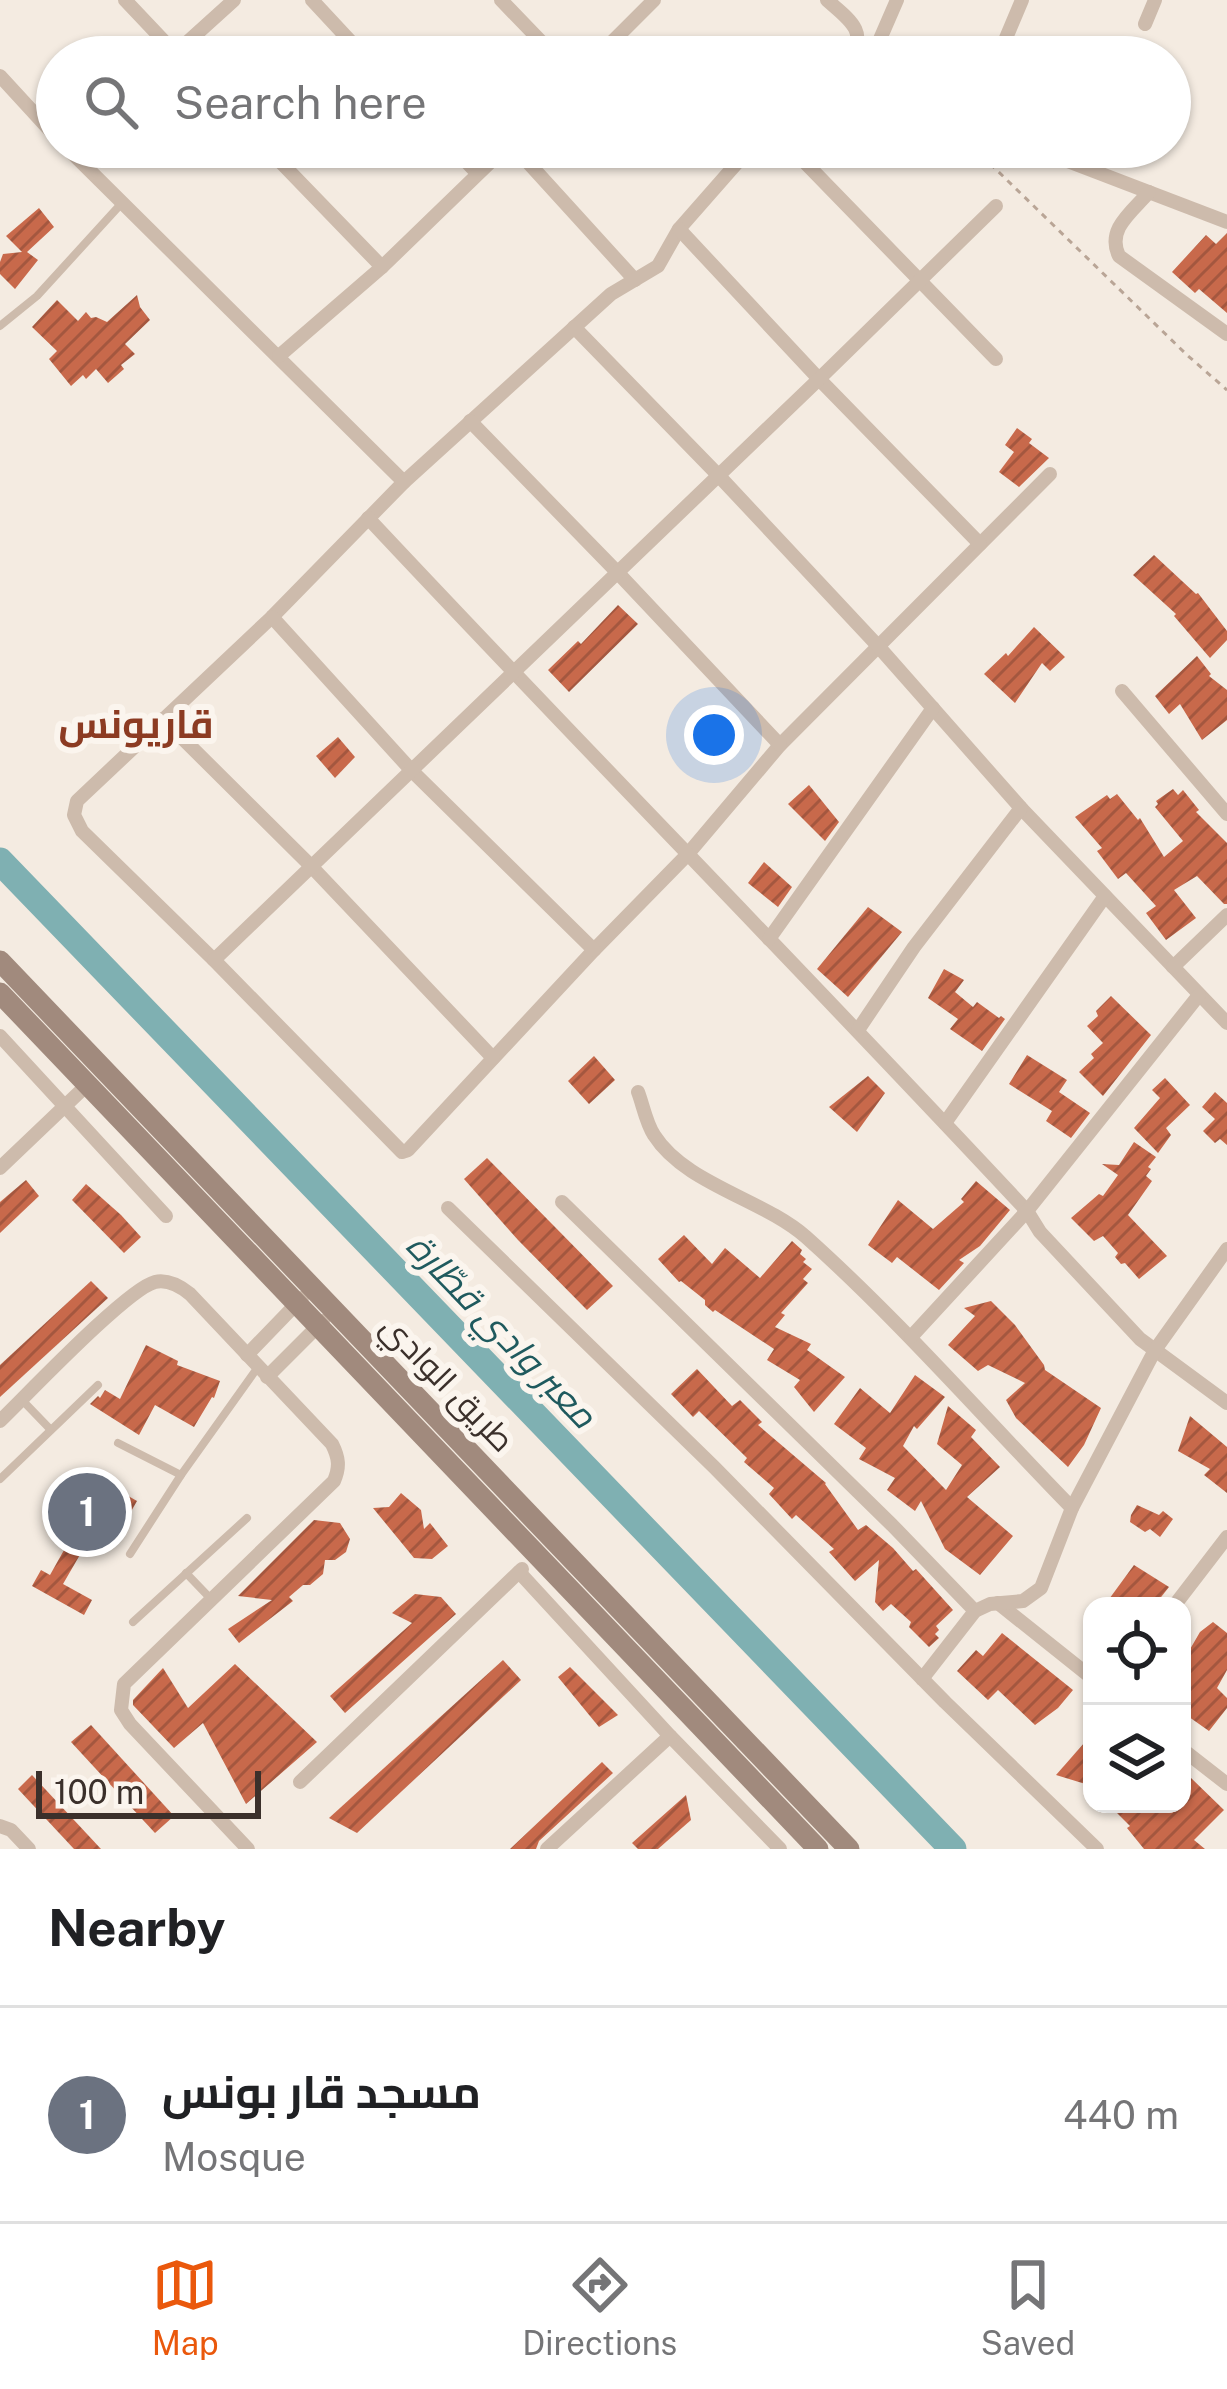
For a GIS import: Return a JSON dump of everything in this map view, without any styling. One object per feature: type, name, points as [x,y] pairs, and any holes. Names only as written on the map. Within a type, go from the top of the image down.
[{"type":"main road","name":"طريق الوادي","points":[[0,961],[304,1296]]},
{"type":"main road","name":"طريق الوادي","points":[[0,992],[849,1849]]},
{"type":"main road","name":"طريق الوادي","points":[[326,1318],[539,1554],[818,1849]]},
{"type":"street","points":[[125,0],[157,36]]},
{"type":"street","points":[[196,36],[234,0]]},
{"type":"street","points":[[311,0],[345,36]]},
{"type":"street","points":[[502,0],[536,36]]},
{"type":"street","points":[[618,36],[654,0]]},
{"type":"street","points":[[827,0],[854,25],[857,36]]},
{"type":"street","points":[[881,36],[897,0]]},
{"type":"street","points":[[1007,36],[1022,0]]},
{"type":"street","points":[[1145,24],[1155,0]]},
{"type":"street","points":[[0,76],[36,115]]},
{"type":"street","points":[[90,168],[404,482]]},
{"type":"street","points":[[286,168],[382,267]]},
{"type":"street","points":[[472,168],[477,173]]},
{"type":"street","points":[[279,356],[382,267],[483,168]]},
{"type":"street","points":[[530,168],[634,280]]},
{"type":"street","points":[[734,168],[679,230],[658,266],[611,294],[404,482],[272,617],[76,801],[74,815],[82,830],[402,1152],[687,855],[780,745],[1050,474]]},
{"type":"street","points":[[811,168],[996,359]]},
{"type":"street","points":[[1086,168],[1227,222]]},
{"type":"street","points":[[1149,192],[1115,233],[1119,256],[1227,334]]},
{"type":"street","points":[[214,960],[996,206]]},
{"type":"street","points":[[679,230],[980,544]]},
{"type":"street","points":[[574,327],[719,476],[1021,808],[1227,1023]]},
{"type":"street","points":[[470,422],[780,745]]},
{"type":"street","points":[[368,518],[858,1030],[1140,1339],[1227,1403]]},
{"type":"street","points":[[272,617],[412,771],[594,950]]},
{"type":"street","points":[[1122,691],[1227,814]]},
{"type":"street","points":[[769,939],[933,708]]},
{"type":"street","points":[[163,719],[493,1058]]},
{"type":"street","points":[[858,1030],[914,947],[1021,808]]},
{"type":"street","points":[[945,1123],[1105,896]]},
{"type":"street","points":[[1173,967],[1227,915]]},
{"type":"street","points":[[910,1337],[1027,1211],[1199,995]]},
{"type":"street","points":[[0,1036],[166,1216]]},
{"type":"street","points":[[0,1168],[88,1084]]},
{"type":"street","points":[[638,1092],[654,1135],[687,1169],[802,1233],[910,1337],[1072,1508]]},
{"type":"street","points":[[562,1202],[975,1611]]},
{"type":"street","points":[[448,1208],[1097,1849]]},
{"type":"street","points":[[922,1679],[975,1611],[990,1604],[1023,1601],[1041,1588],[1072,1508],[1155,1350],[1227,1249]]},
{"type":"street","points":[[0,1421],[103,1321],[145,1287],[171,1282],[332,1444],[339,1470],[334,1481],[124,1684],[122,1710],[130,1724],[248,1849]]},
{"type":"street","points":[[247,1355],[304,1296]]},
{"type":"street","points":[[263,1372],[326,1318]]},
{"type":"street","points":[[1181,1597],[1227,1537]]},
{"type":"street","points":[[300,1782],[539,1554]]},
{"type":"street","points":[[519,1572],[780,1849]]},
{"type":"street","points":[[998,1603],[1083,1671]]},
{"type":"street","points":[[547,1849],[670,1736]]},
{"type":"street","points":[[1191,1756],[1227,1784]]},
{"type":"street","points":[[0,1826],[11,1830],[29,1849]]},
{"type":"lane","points":[[0,326],[37,296],[122,202]]},
{"type":"lane","points":[[130,1554],[181,1475],[263,1372]]},
{"type":"lane","points":[[0,1479],[98,1384]]},
{"type":"lane","points":[[22,1400],[50,1429]]},
{"type":"lane","points":[[118,1443],[181,1475]]},
{"type":"lane","points":[[133,1622],[248,1518]]},
{"type":"lane","points":[[186,1573],[211,1599]]},
{"type":"path","points":[[995,168],[1227,391]]},
{"type":"building","points":[[39,208],[54,227],[27,252],[38,260],[15,289],[0,274],[0,262],[3,254],[22,252],[6,236]]},
{"type":"building","points":[[1227,233],[1227,313],[1172,272],[1206,235],[1216,244]]},
{"type":"building","points":[[137,295],[150,320],[125,344],[135,354],[108,383],[96,369],[71,386],[49,359],[57,351],[32,327],[57,300],[78,321],[86,312],[107,322]]},
{"type":"building","points":[[1017,428],[1049,458],[1019,487],[999,472],[1014,452],[1005,445]]},
{"type":"building","points":[[1154,555],[1198,593],[1227,631],[1227,640],[1210,658],[1176,614],[1133,575]]},
{"type":"building","points":[[618,605],[638,624],[569,692],[548,670]]},
{"type":"building","points":[[1034,627],[1065,657],[1050,671],[1042,663],[1015,703],[984,674]]},
{"type":"building","points":[[1197,656],[1209,676],[1227,690],[1227,720],[1202,740],[1180,704],[1169,714],[1155,696]]},
{"type":"building","points":[[338,737],[355,757],[335,778],[316,756]]},
{"type":"building","points":[[809,785],[839,822],[825,841],[788,804]]},
{"type":"building","points":[[1173,789],[1178,795],[1183,790],[1199,810],[1196,812],[1227,843],[1227,904],[1197,876],[1174,890],[1196,918],[1166,940],[1146,913],[1156,906],[1126,873],[1118,879],[1097,851],[1102,848],[1075,817],[1107,795],[1110,799],[1117,794],[1140,818],[1164,857],[1183,841],[1155,807]]},
{"type":"building","points":[[764,862],[792,887],[778,907],[748,883]]},
{"type":"building","points":[[868,907],[902,932],[848,997],[817,969]]},
{"type":"building","points":[[944,969],[964,980],[955,992],[973,1007],[977,1002],[1005,1019],[982,1051],[950,1029],[958,1019],[928,998]]},
{"type":"building","points":[[1111,996],[1151,1035],[1103,1096],[1079,1072],[1103,1043],[1087,1026]]},
{"type":"building","points":[[1027,1055],[1067,1080],[1059,1092],[1090,1113],[1071,1138],[1046,1121],[1052,1111],[1009,1084]]},
{"type":"building","points":[[594,1056],[615,1080],[589,1104],[568,1081]]},
{"type":"building","points":[[868,1076],[885,1093],[857,1132],[829,1107]]},
{"type":"building","points":[[1165,1078],[1190,1105],[1166,1128],[1171,1135],[1158,1153],[1134,1128],[1160,1098],[1152,1090]]},
{"type":"building","points":[[1215,1092],[1227,1103],[1227,1145],[1220,1139],[1215,1143],[1203,1131],[1215,1119],[1202,1107]]},
{"type":"building","points":[[1134,1142],[1156,1157],[1146,1176],[1152,1181],[1128,1215],[1167,1256],[1139,1279],[1115,1257],[1118,1253],[1103,1236],[1094,1241],[1071,1218],[1099,1194],[1103,1196],[1118,1175],[1102,1164],[1119,1165]]},
{"type":"building","points":[[487,1158],[613,1286],[587,1310],[464,1179]]},
{"type":"building","points":[[26,1180],[39,1196],[0,1233],[0,1202]]},
{"type":"building","points":[[976,1181],[1010,1210],[980,1246],[959,1260],[964,1263],[939,1290],[897,1257],[892,1263],[868,1245],[898,1200],[933,1229],[964,1202],[961,1199]]},
{"type":"building","points":[[86,1184],[141,1237],[124,1253],[72,1200]]},
{"type":"building","points":[[684,1235],[712,1264],[725,1248],[760,1278],[792,1241],[802,1250],[803,1262],[812,1269],[803,1279],[808,1283],[781,1313],[785,1315],[775,1327],[811,1344],[807,1350],[845,1377],[814,1412],[794,1387],[800,1380],[767,1360],[774,1349],[713,1312],[658,1259]]},
{"type":"building","points":[[91,1281],[108,1298],[0,1397],[0,1365]]},
{"type":"building","points":[[991,1301],[1015,1325],[1045,1370],[1101,1408],[1068,1467],[1016,1418],[1006,1400],[1025,1383],[988,1365],[978,1371],[948,1345],[975,1316],[964,1308]]},
{"type":"building","points":[[146,1345],[178,1361],[177,1365],[220,1381],[194,1427],[155,1405],[139,1435],[90,1404],[105,1390],[120,1399]]},
{"type":"building","points":[[697,1369],[732,1406],[740,1400],[762,1422],[758,1425],[826,1483],[858,1530],[866,1525],[953,1610],[936,1626],[939,1638],[929,1647],[891,1604],[883,1611],[875,1602],[879,1560],[855,1581],[829,1552],[834,1549],[796,1515],[792,1519],[769,1494],[774,1488],[744,1462],[747,1458],[699,1411],[693,1417],[671,1394]]},
{"type":"building","points":[[915,1375],[945,1397],[917,1429],[914,1426],[903,1446],[946,1490],[962,1465],[937,1444],[948,1406],[976,1430],[971,1437],[1000,1467],[967,1497],[1013,1536],[980,1575],[945,1549],[921,1501],[915,1511],[887,1490],[895,1478],[859,1459],[866,1448],[834,1424],[860,1388],[890,1413]]},
{"type":"building","points":[[1190,1416],[1227,1447],[1227,1493],[1204,1475],[1210,1469],[1178,1451]]},
{"type":"building","points":[[81,1469],[137,1501],[112,1545],[92,1534],[63,1584],[92,1600],[84,1615],[32,1586],[41,1570],[50,1575],[77,1527],[55,1514]]},
{"type":"building","points":[[401,1493],[421,1510],[424,1529],[430,1523],[448,1546],[432,1559],[414,1558],[373,1508],[389,1507]]},
{"type":"building","points":[[1137,1505],[1159,1515],[1163,1511],[1173,1519],[1160,1537],[1130,1522]]},
{"type":"building","points":[[314,1520],[340,1523],[350,1539],[346,1552],[325,1560],[323,1574],[303,1585],[289,1597],[293,1601],[239,1643],[228,1629],[272,1600],[238,1596]]},
{"type":"building","points":[[1134,1565],[1169,1587],[1161,1597],[1111,1597]]},
{"type":"building","points":[[415,1594],[441,1597],[456,1614],[345,1713],[330,1696],[412,1623],[392,1613]]},
{"type":"building","points":[[1213,1622],[1227,1633],[1227,1670],[1217,1688],[1227,1698],[1227,1708],[1209,1731],[1191,1718],[1191,1648]]},
{"type":"building","points":[[1002,1633],[1073,1690],[1035,1725],[998,1690],[988,1700],[957,1671],[976,1650],[983,1656]]},
{"type":"building","points":[[503,1660],[521,1680],[357,1833],[329,1818]]},
{"type":"building","points":[[235,1664],[317,1742],[246,1804],[203,1723],[174,1748],[133,1705],[163,1668],[188,1708]]},
{"type":"building","points":[[570,1667],[618,1715],[599,1727],[558,1677]]},
{"type":"building","points":[[91,1725],[174,1816],[155,1833],[71,1742]]},
{"type":"building","points":[[1083,1744],[1083,1783],[1056,1775]]},
{"type":"building","points":[[602,1762],[613,1773],[536,1849],[510,1849]]},
{"type":"building","points":[[32,1775],[101,1849],[74,1849],[18,1789]]},
{"type":"building","points":[[1191,1778],[1224,1810],[1194,1840],[1205,1849],[1144,1849],[1127,1828],[1130,1826],[1117,1813],[1191,1813]]},
{"type":"building","points":[[686,1795],[691,1820],[658,1849],[638,1849],[632,1843]]},
{"type":"waterway","name":"معبر وادي قطّارة","points":[[0,861],[953,1849]]},
{"type":"place","name":"مسجد قار بونس","points":[[87,1512]]},
{"type":"district","name":"قاريونس","points":[[136,724]]}]
